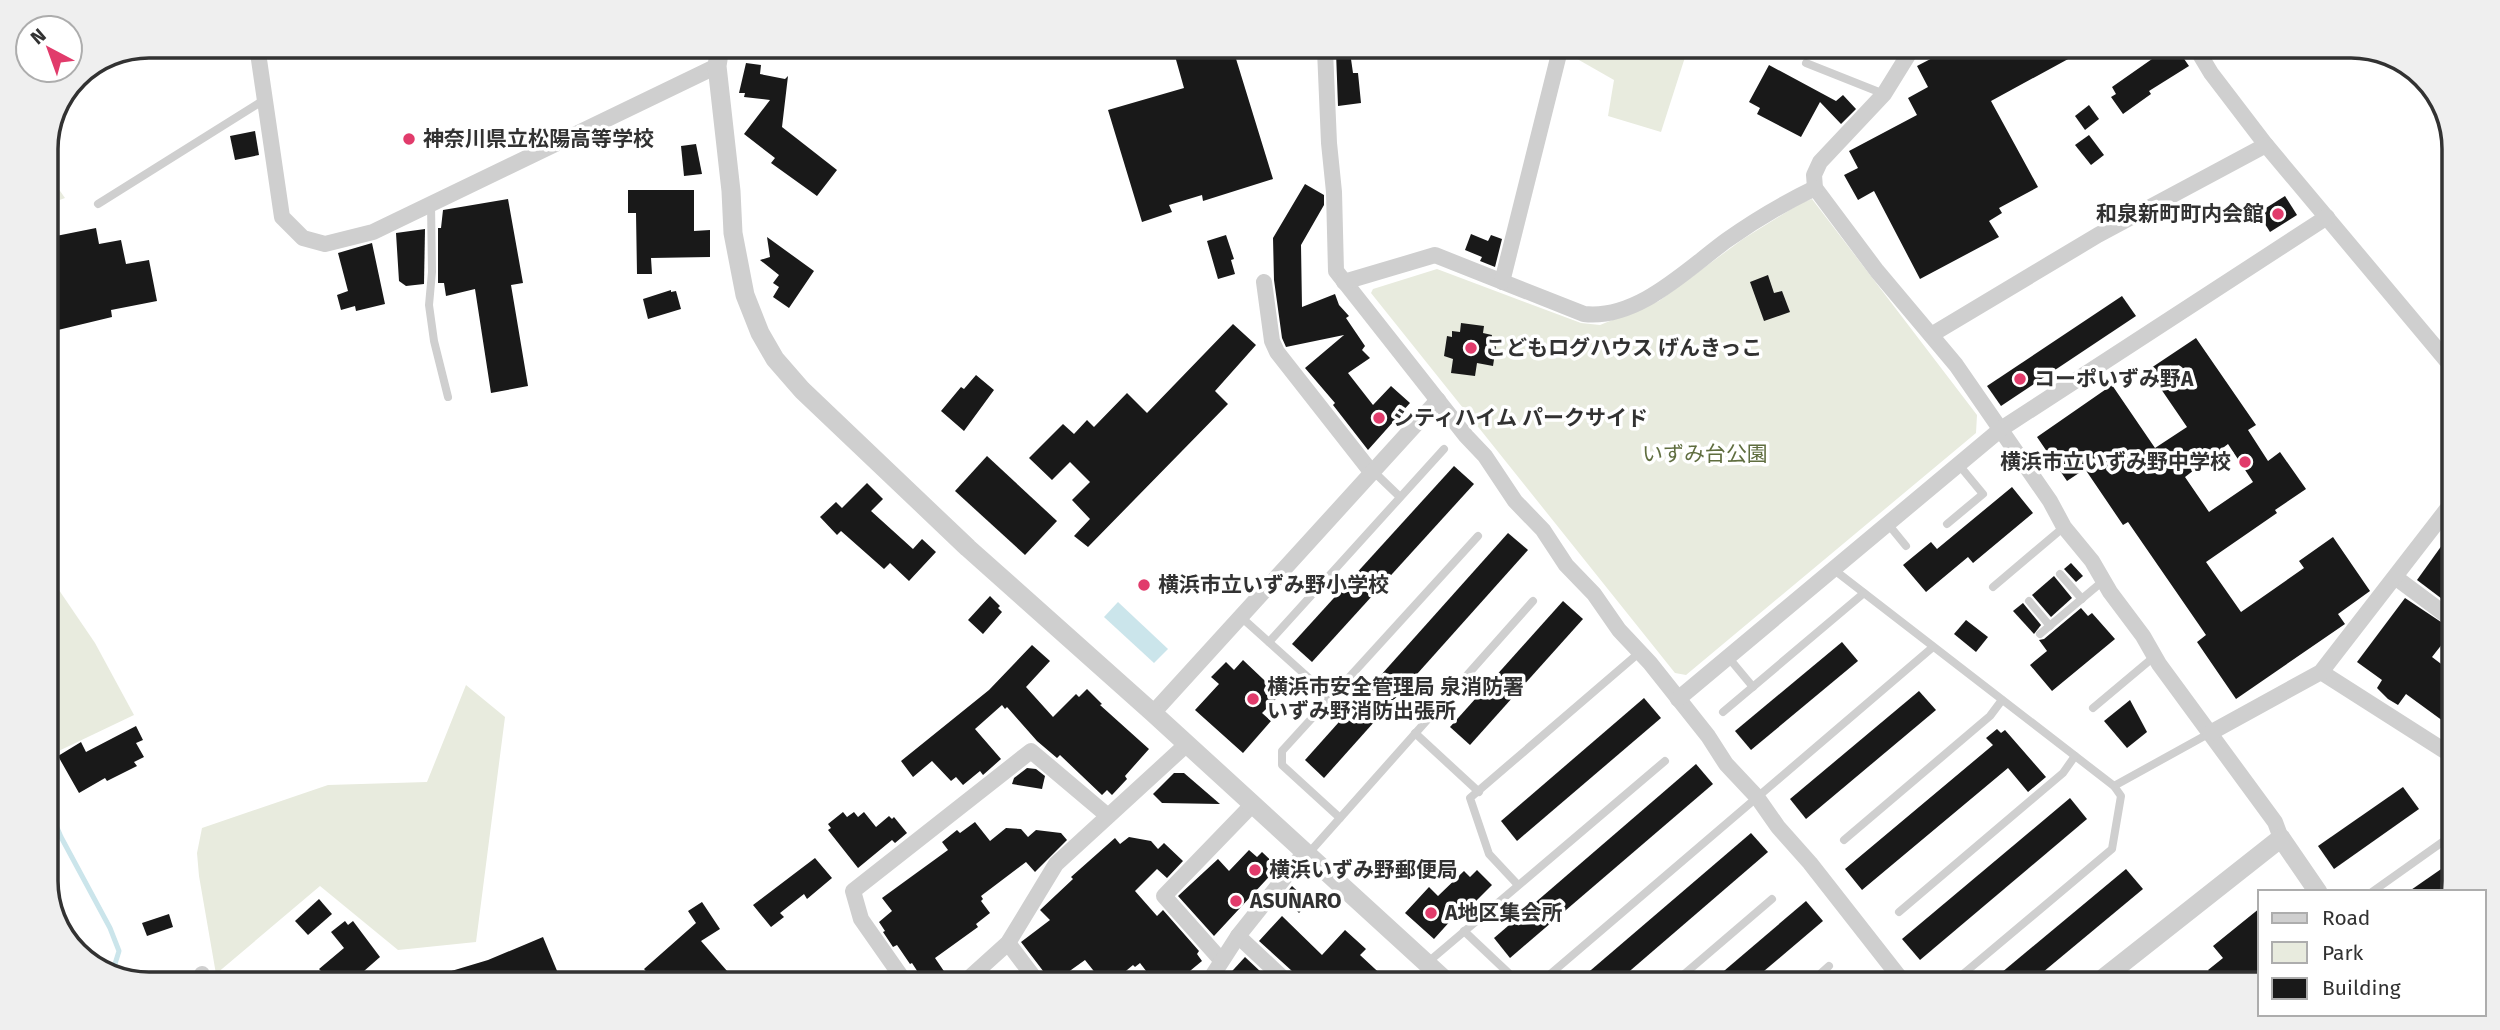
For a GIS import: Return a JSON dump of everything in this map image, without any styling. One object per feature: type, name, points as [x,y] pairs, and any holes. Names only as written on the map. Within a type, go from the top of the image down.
[{"type":"street","points":[[259,58],[282,216],[303,239],[326,244],[373,232],[716,58]]},
{"type":"street","points":[[718,58],[733,233],[745,295],[760,333],[775,359],[802,390],[968,548],[1436,972]]},
{"type":"street","points":[[1325,58],[1336,271],[1466,436],[1485,456],[1515,501],[1543,530],[1566,565],[1594,593],[1619,630],[1678,699],[1726,764],[1757,797],[1778,827],[1810,863],[1895,972]]},
{"type":"street","points":[[1502,282],[1558,58]]},
{"type":"street","points":[[1906,58],[1884,94],[1820,162],[1815,175],[1815,188],[1877,271],[1956,365],[2050,500],[2064,527],[2092,561],[2155,656],[2275,822],[2281,838],[2317,890]]},
{"type":"street","points":[[2202,58],[2266,145],[2442,355]]},
{"type":"street","points":[[1931,335],[2098,235],[2266,145]]},
{"type":"street","points":[[1344,282],[1435,255],[1584,314],[1603,316],[1662,290],[1725,241],[1780,205],[1815,188]]},
{"type":"street","points":[[1678,699],[2001,429],[2327,217]]},
{"type":"street","points":[[1264,282],[1272,341],[1278,352],[1373,472]]},
{"type":"street","points":[[1153,713],[1438,400]]},
{"type":"street","points":[[2210,733],[2321,672],[2442,521]]},
{"type":"street","points":[[2395,577],[2442,612]]},
{"type":"street","points":[[2321,672],[2442,749]]},
{"type":"street","points":[[976,972],[1008,943],[1055,864],[1187,744]]},
{"type":"street","points":[[898,972],[861,919],[853,891],[1031,751],[1108,816]]},
{"type":"street","points":[[1221,960],[1164,896],[1253,804]]},
{"type":"street","points":[[2111,972],[2281,838]]},
{"type":"street","points":[[1214,972],[1238,936],[1306,853]]},
{"type":"street","points":[[1238,936],[1276,972]]},
{"type":"street","points":[[1008,943],[1030,972]]},
{"type":"lane","points":[[1806,63],[1884,94]]},
{"type":"lane","points":[[98,204],[265,100]]},
{"type":"lane","points":[[431,204],[432,272],[429,304],[434,341],[448,397]]},
{"type":"lane","points":[[1269,642],[1444,449]]},
{"type":"lane","points":[[1947,524],[1983,494],[1959,465]]},
{"type":"lane","points":[[1373,472],[1400,497]]},
{"type":"lane","points":[[1888,524],[1906,546]]},
{"type":"lane","points":[[1993,587],[2064,527]]},
{"type":"lane","points":[[1340,818],[1282,765],[1282,751],[1478,536]]},
{"type":"lane","points":[[1833,569],[2114,786],[2121,796],[2112,849],[1966,972]]},
{"type":"lane","points":[[2060,574],[2081,599]]},
{"type":"lane","points":[[2040,634],[2103,581]]},
{"type":"lane","points":[[1723,712],[1864,593]]},
{"type":"lane","points":[[1306,853],[1533,601]]},
{"type":"lane","points":[[2029,601],[2050,626]]},
{"type":"lane","points":[[1241,617],[1331,698]]},
{"type":"lane","points":[[1553,972],[1933,647]]},
{"type":"lane","points":[[1518,886],[1489,854],[1470,799],[1640,652]]},
{"type":"lane","points":[[2092,708],[2155,656]]},
{"type":"lane","points":[[1728,657],[1753,687]]},
{"type":"lane","points":[[1844,840],[1990,716],[2002,700]]},
{"type":"lane","points":[[1415,733],[1479,792]]},
{"type":"lane","points":[[2114,786],[2210,733]]},
{"type":"lane","points":[[1899,912],[2063,773],[2075,756]]},
{"type":"lane","points":[[1427,963],[1665,761]]},
{"type":"lane","points":[[2375,890],[2442,842]]},
{"type":"lane","points":[[1687,972],[1772,899]]},
{"type":"lane","points":[[1464,931],[1507,972]]},
{"type":"lane","points":[[1822,972],[1829,966]]},
{"type":"green space","points":[[1576,58],[1685,58],[1661,132],[1608,116],[1614,80]]},
{"type":"green space","points":[[58,188],[65,198],[58,201]]},
{"type":"green space","name":"いずみ台公園","points":[[1812,199],[1977,415],[1976,433],[1686,675],[1675,673],[1371,293],[1373,289],[1437,269],[1581,323],[1600,325],[1659,301],[1743,239]]},
{"type":"green space","points":[[58,589],[95,643],[134,715],[58,751]]},
{"type":"green space","points":[[466,685],[505,717],[476,942],[398,950],[320,886],[216,972],[199,876],[197,853],[202,828],[328,785],[427,782]]},
{"type":"water","points":[[1118,602],[1168,649],[1154,663],[1104,617]]},
{"type":"building","points":[[1176,58],[1236,58],[1273,179],[1203,201],[1202,195],[1169,205],[1172,212],[1142,222],[1108,110],[1184,88]]},
{"type":"building","points":[[1336,58],[1351,58],[1353,73],[1358,73],[1361,103],[1338,106]]},
{"type":"building","points":[[1932,58],[2070,58],[1991,101],[2038,187],[1999,208],[2002,213],[1989,221],[1999,237],[1920,279],[1874,191],[1858,200],[1844,175],[1858,168],[1849,151],[1917,115],[1908,98],[1928,87],[1917,66]]},
{"type":"building","points":[[2153,58],[2183,58],[2189,66],[2149,91],[2151,94],[2123,114],[2111,97],[2116,94],[2112,87]]},
{"type":"building","points":[[746,63],[761,65],[760,74],[785,79],[788,76],[782,127],[837,170],[817,196],[771,163],[775,158],[744,134],[770,100],[744,97],[745,93],[739,93]]},
{"type":"building","points":[[1769,65],[1836,101],[1843,95],[1856,109],[1841,124],[1820,102],[1801,137],[1757,114],[1760,108],[1749,102]]},
{"type":"building","points":[[2089,105],[2099,119],[2085,130],[2075,116]]},
{"type":"building","points":[[255,131],[259,155],[235,160],[230,136]]},
{"type":"building","points":[[2089,135],[2104,155],[2091,165],[2075,145]]},
{"type":"building","points":[[696,144],[702,174],[684,176],[681,146]]},
{"type":"building","points":[[1305,184],[1324,195],[1324,205],[1301,245],[1302,307],[1335,294],[1339,305],[1349,316],[1346,318],[1365,346],[1362,350],[1370,358],[1348,373],[1373,405],[1391,386],[1410,403],[1368,450],[1333,405],[1335,403],[1305,368],[1344,335],[1286,347],[1282,338],[1274,280],[1273,238]]},
{"type":"building","points":[[628,190],[694,190],[694,231],[710,230],[710,257],[651,258],[652,274],[637,274],[636,213],[628,213]]},
{"type":"building","name":"和泉新町町内会館","points":[[2285,196],[2297,215],[2270,232],[2258,213]]},
{"type":"building","points":[[508,199],[523,283],[511,285],[528,386],[491,393],[475,289],[446,296],[444,283],[438,283],[438,228],[441,228],[443,210]]},
{"type":"building","points":[[96,228],[99,244],[121,240],[126,264],[149,260],[157,301],[111,310],[112,317],[58,330],[58,236]]},
{"type":"building","points":[[425,229],[424,284],[406,286],[399,281],[396,233]]},
{"type":"building","points":[[1471,234],[1488,241],[1491,235],[1502,239],[1495,267],[1480,261],[1482,257],[1465,250]]},
{"type":"building","points":[[1226,235],[1234,259],[1231,260],[1235,274],[1218,279],[1207,241]]},
{"type":"building","points":[[767,237],[814,271],[789,308],[773,297],[779,287],[773,283],[779,275],[760,260],[770,257]]},
{"type":"building","points":[[372,243],[385,304],[356,311],[355,306],[341,310],[337,295],[348,291],[338,253]]},
{"type":"building","points":[[1768,275],[1774,293],[1782,291],[1790,312],[1764,321],[1750,282]]},
{"type":"building","points":[[671,290],[676,291],[681,309],[648,319],[643,299]]},
{"type":"building","points":[[2122,296],[2136,316],[2001,406],[1987,386]]},
{"type":"building","name":"こどもログハウス げんきっこ","points":[[1461,323],[1484,326],[1483,333],[1492,335],[1491,340],[1497,340],[1493,366],[1477,363],[1475,376],[1451,373],[1453,359],[1444,356],[1447,336],[1452,337],[1452,331],[1460,332]]},
{"type":"building","points":[[1233,324],[1256,345],[1215,391],[1228,404],[1088,547],[1074,536],[1090,519],[1072,500],[1090,482],[1070,462],[1052,480],[1029,458],[1063,424],[1074,434],[1087,420],[1094,427],[1127,393],[1147,413]]},
{"type":"building","points":[[2196,338],[2256,425],[2248,430],[2268,461],[2280,452],[2306,489],[2275,510],[2277,513],[2206,562],[2241,612],[2304,568],[2299,561],[2333,537],[2370,591],[2338,614],[2345,624],[2236,699],[2197,642],[2206,635],[2128,522],[2123,525],[2085,469],[2067,481],[2037,437],[2112,385],[2155,448],[2187,427],[2148,370]],"holes":[[[2228,444],[2253,482],[2209,512],[2185,477]]]},
{"type":"building","points":[[976,375],[994,390],[964,431],[941,411],[961,387],[964,389]]},
{"type":"building","points":[[987,456],[1057,521],[1025,555],[955,491]]},
{"type":"building","points":[[1454,466],[1474,484],[1312,662],[1292,644]]},
{"type":"building","points":[[867,483],[883,499],[871,511],[913,549],[922,539],[936,552],[909,581],[890,563],[884,569],[841,531],[837,535],[820,517],[836,502],[842,508]]},
{"type":"building","points":[[2012,487],[2033,513],[1973,563],[1968,557],[1926,592],[1903,565],[1931,542],[1937,549]]},
{"type":"building","points":[[1508,533],[1528,550],[1324,778],[1305,760]]},
{"type":"building","points":[[2442,545],[2442,599],[2417,580]]},
{"type":"building","points":[[2071,563],[2083,576],[2076,582],[2064,569]]},
{"type":"building","points":[[2054,576],[2072,598],[2051,617],[2032,595]]},
{"type":"building","points":[[990,596],[1002,612],[983,634],[968,620]]},
{"type":"building","points":[[2405,598],[2442,623],[2442,644],[2432,657],[2442,665],[2442,720],[2406,694],[2398,705],[2388,699],[2377,688],[2382,680],[2357,662]]},
{"type":"building","points":[[1563,601],[1583,619],[1470,745],[1450,727]]},
{"type":"building","points":[[2023,603],[2041,625],[2034,634],[2013,611]]},
{"type":"building","points":[[2081,608],[2088,616],[2092,613],[2115,639],[2052,691],[2030,665],[2047,651],[2039,640],[2044,639]]},
{"type":"building","points":[[1966,620],[1988,637],[1976,652],[1954,634]]},
{"type":"building","points":[[1842,642],[1858,661],[1751,750],[1735,731]]},
{"type":"building","points":[[1032,645],[1050,661],[1026,687],[1053,717],[1076,694],[1079,697],[1087,689],[1102,704],[1100,705],[1149,749],[1125,776],[1127,779],[1112,795],[1107,790],[1102,795],[1060,755],[1057,758],[1037,741],[1007,707],[1005,709],[1002,705],[975,729],[1001,759],[983,775],[980,771],[963,785],[956,777],[951,781],[932,761],[913,777],[901,761],[989,690]]},
{"type":"building","points":[[1243,660],[1280,695],[1262,713],[1271,721],[1243,753],[1195,710],[1219,684],[1211,677],[1226,662],[1234,670]]},
{"type":"building","points":[[1919,691],[1936,710],[1806,819],[1790,799]]},
{"type":"building","points":[[1644,698],[1661,718],[1517,841],[1501,821]]},
{"type":"building","points":[[2130,700],[2147,732],[2127,748],[2104,721]]},
{"type":"building","points":[[136,726],[143,740],[136,743],[144,757],[134,762],[137,766],[107,781],[105,778],[79,793],[58,756],[81,742],[86,752]]},
{"type":"building","points":[[1997,729],[2001,733],[2005,730],[2046,777],[2028,792],[2008,768],[1862,890],[1845,869],[1993,745],[1986,738]]},
{"type":"building","points":[[1696,764],[1713,784],[1510,958],[1494,938]]},
{"type":"building","points":[[1027,768],[1036,769],[1045,776],[1042,789],[1012,784],[1014,778]]},
{"type":"building","points":[[1174,773],[1184,773],[1220,804],[1162,803],[1153,794]]},
{"type":"building","points":[[2403,787],[2419,809],[2334,869],[2318,846]]},
{"type":"building","points":[[2070,798],[2087,819],[1920,960],[1902,939]]},
{"type":"building","points":[[843,812],[847,817],[854,812],[858,817],[864,812],[876,827],[889,816],[892,819],[894,817],[907,833],[895,843],[892,840],[858,868],[828,830],[831,828],[828,824]]},
{"type":"building","points":[[975,822],[990,841],[1006,828],[1021,829],[1028,837],[1036,830],[1061,833],[1067,840],[1035,872],[1026,862],[981,896],[981,901],[990,913],[976,924],[978,927],[935,958],[945,972],[918,972],[897,945],[893,947],[883,932],[885,931],[879,922],[892,911],[882,898],[948,850],[942,842],[957,830],[960,833]]},
{"type":"building","points":[[1751,833],[1768,852],[1629,972],[1589,972]]},
{"type":"building","points":[[1129,837],[1151,841],[1158,849],[1164,843],[1183,861],[1167,878],[1157,869],[1135,891],[1157,916],[1163,910],[1199,951],[1197,954],[1202,961],[1189,972],[1147,972],[1140,963],[1125,972],[1095,972],[1085,960],[1068,972],[1044,972],[1021,942],[1050,920],[1040,910],[1073,879],[1071,877],[1115,838],[1120,844]]},
{"type":"building","points":[[1249,850],[1257,857],[1262,852],[1278,867],[1214,936],[1178,896],[1218,859],[1229,871]]},
{"type":"building","points":[[815,858],[832,878],[807,899],[804,894],[780,913],[784,917],[771,927],[753,905]]},
{"type":"building","points":[[2442,868],[2441,890],[2411,890]]},
{"type":"building","points":[[2126,869],[2143,889],[2043,972],[2002,972]]},
{"type":"building","points":[[1477,870],[1492,885],[1465,912],[1462,908],[1434,939],[1405,913],[1429,887],[1438,896],[1464,871],[1470,877]]},
{"type":"building","points":[[1292,886],[1309,902],[1299,913],[1283,897]]},
{"type":"building","points":[[319,899],[332,914],[308,935],[295,921]]},
{"type":"building","points":[[1806,901],[1823,921],[1763,972],[1723,972]]},
{"type":"building","points":[[702,902],[720,929],[701,941],[728,972],[647,972],[644,969],[696,923],[688,911]]},
{"type":"building","points":[[2258,910],[2258,972],[2210,972],[2208,970],[2223,958],[2213,946]]},
{"type":"building","points":[[169,914],[173,927],[147,936],[142,923]]},
{"type":"building","points":[[1282,916],[1322,955],[1345,930],[1366,949],[1360,955],[1378,972],[1293,972],[1259,941]]},
{"type":"building","points":[[345,921],[348,925],[353,921],[380,957],[363,972],[322,972],[319,969],[344,948],[331,932]]},
{"type":"building","points":[[543,937],[558,972],[448,972],[488,960]]},
{"type":"building","points":[[1245,957],[1261,972],[1231,972]]},
{"type":"waterway","points":[[58,830],[110,928],[119,951],[115,965]]},
{"type":"place","name":"神奈川県立松陽高等学校","points":[[409,139]]},
{"type":"place","name":"和泉新町町内会館","points":[[2278,214]]},
{"type":"place","name":"こどもログハウス げんきっこ","points":[[1471,348]]},
{"type":"place","name":"コーポいずみ野A","points":[[2020,379]]},
{"type":"place","name":"シティハイム パークサイド","points":[[1379,418]]},
{"type":"place","name":"横浜市立いずみ野中学校","points":[[2245,462]]},
{"type":"place","name":"横浜市立いずみ野小学校","points":[[1144,585]]},
{"type":"place","name":"横浜市安全管理局 泉消防署 いずみ野消防出張所","points":[[1253,699]]},
{"type":"place","name":"横浜いずみ野郵便局","points":[[1255,870]]},
{"type":"place","name":"ASUNARO","points":[[1236,901]]},
{"type":"place","name":"A地区集会所","points":[[1431,913]]}]
